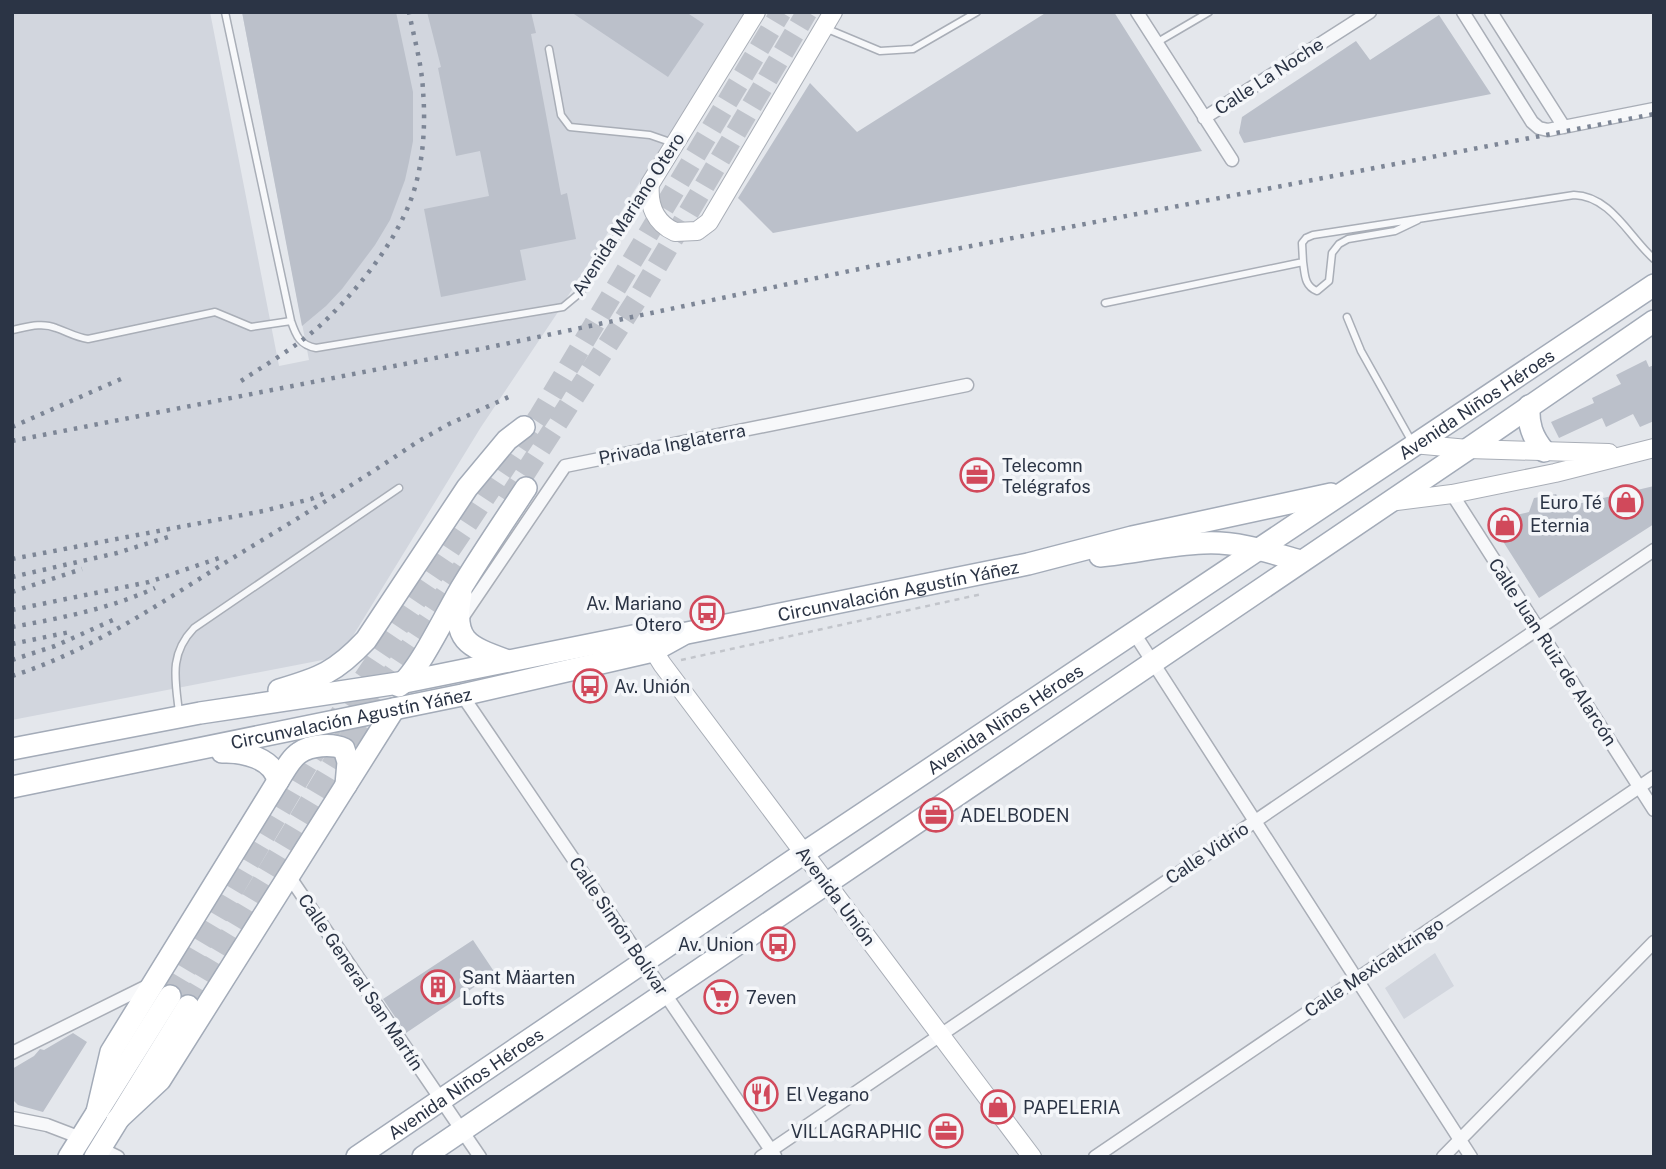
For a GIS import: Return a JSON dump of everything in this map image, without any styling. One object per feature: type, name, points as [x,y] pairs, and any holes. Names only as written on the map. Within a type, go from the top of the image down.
[{"type":"main road","name":"Avenida Mariano Otero","points":[[649,184],[756,12]]},
{"type":"main road","points":[[649,184],[653,211],[661,224],[670,230],[690,233],[709,222],[829,20]]},
{"type":"main road","name":"Avenida Niños Héroes","points":[[357,1157],[804,853],[1654,285]]},
{"type":"main road","name":"Avenida Niños Héroes","points":[[423,1157],[1654,321]]},
{"type":"main road","points":[[1529,406],[1531,431],[1544,451]]},
{"type":"main road","points":[[190,715],[317,678],[335,669],[351,656],[366,640],[467,488],[508,440],[524,427]]},
{"type":"main road","points":[[1413,444],[1468,449],[1630,453]]},
{"type":"main road","points":[[1386,503],[1452,495],[1654,448]]},
{"type":"main road","points":[[281,734],[314,716],[376,699],[405,682],[463,585],[526,488]]},
{"type":"main road","name":"Circunvalación Agustín Yáñez","points":[[12,787],[462,695],[687,633],[1028,564],[1132,537],[1343,491]]},
{"type":"main road","name":"Circunvalación Agustín Yáñez","points":[[1028,564],[1204,543],[1258,549],[1300,561]]},
{"type":"main road","points":[[463,585],[457,615],[465,639],[473,647],[508,661]]},
{"type":"main road","name":"Circunvalación Agustín Yáñez","points":[[12,749],[190,715],[405,682],[508,661],[648,643]]},
{"type":"main road","name":"Avenida Unión","points":[[648,643],[1032,1157]]},
{"type":"main road","points":[[117,1120],[160,1080],[394,709]]},
{"type":"main road","points":[[104,1154],[171,995],[278,781],[300,752],[338,746],[347,754],[346,785]]},
{"type":"main road","points":[[172,755],[227,751],[241,753],[273,769],[278,781]]},
{"type":"main road","points":[[69,1157],[97,1112],[111,1052],[171,995]]},
{"type":"street","points":[[1137,12],[1232,160]]},
{"type":"street","name":"Calle La Noche","points":[[1204,118],[1370,12]]},
{"type":"street","points":[[1463,12],[1532,122],[1539,128],[1564,127],[1654,109]]},
{"type":"street","points":[[1491,12],[1564,127]]},
{"type":"street","name":"Privada Inglaterra","points":[[458,624],[565,466],[967,385]]},
{"type":"street","name":"Calle Juan Ruiz de Alarcón","points":[[1452,495],[1654,810]]},
{"type":"street","name":"Calle Vidrio","points":[[769,1154],[1654,550]]},
{"type":"street","points":[[1133,633],[1471,1157]]},
{"type":"street","name":"Calle Simón Bolívar","points":[[462,695],[665,993],[769,1154]]},
{"type":"street","name":"Calle Mexicaltzingo","points":[[1095,1157],[1654,777]]},
{"type":"street","name":"Calle General San Martín","points":[[289,876],[480,1157]]},
{"type":"street","points":[[1443,1157],[1654,942]]},
{"type":"street","points":[[12,1053],[171,995]]},
{"type":"street","points":[[12,1118],[47,1125],[81,1138]]},
{"type":"lane","points":[[12,330],[42,324],[55,327],[74,337],[88,339],[215,312],[251,327],[291,321],[225,12]]},
{"type":"lane","points":[[829,20],[880,51],[913,49],[977,12]]},
{"type":"lane","points":[[1156,43],[1209,12]]},
{"type":"lane","points":[[549,49],[561,115],[570,127],[650,135],[675,144]]},
{"type":"lane","name":"Avenida Mariano Otero","points":[[291,321],[300,341],[306,346],[316,348],[563,307],[581,292],[649,184]]},
{"type":"lane","points":[[1423,218],[1395,231],[1348,239],[1339,244],[1332,253],[1329,281],[1317,290],[1310,288],[1307,283],[1302,243],[1306,238],[1423,218],[1574,195],[1586,195],[1606,207],[1654,259]]},
{"type":"lane","points":[[1105,303],[1303,262]]},
{"type":"lane","points":[[1347,317],[1361,351],[1413,444]]},
{"type":"lane","points":[[190,715],[175,663],[184,639],[194,628],[399,488]]},
{"type":"shaded area","points":[[12,12],[210,12],[279,366],[309,360],[242,12],[747,12],[556,315],[481,427],[348,644],[333,658],[12,720]]},
{"type":"shaded area","points":[[1435,953],[1454,986],[1404,1019],[1385,988]]},
{"type":"building","points":[[242,12],[396,12],[413,92],[413,141],[405,180],[390,220],[342,289],[302,326]]},
{"type":"building","points":[[427,12],[531,12],[536,33],[531,34],[561,195],[567,193],[576,239],[520,250],[526,280],[441,297],[424,209],[489,196],[480,151],[456,156],[438,68],[441,67]]},
{"type":"building","points":[[571,12],[686,12],[704,24],[668,77]]},
{"type":"building","points":[[1047,12],[1114,12],[1202,151],[773,233],[738,198],[810,83],[857,132]]},
{"type":"building","points":[[1439,15],[1491,94],[1244,143],[1239,133],[1242,117],[1356,41],[1370,60]]},
{"type":"building","points":[[1646,360],[1649,367],[1654,365],[1654,421],[1640,427],[1633,414],[1606,427],[1602,418],[1559,438],[1551,422],[1594,403],[1592,398],[1621,384],[1616,375]]},
{"type":"building","points":[[1654,486],[1654,524],[1539,598],[1490,521],[1529,512],[1534,498],[1556,494],[1565,507]]},
{"type":"building","name":"Sant Mäarten Lofts","points":[[473,940],[495,973],[406,1033],[383,999]]},
{"type":"building","points":[[73,1033],[87,1042],[43,1112],[18,1105],[12,1099],[12,1069],[34,1056],[40,1049],[44,1050]]},
{"type":"tunnel","points":[[170,996],[311,758],[540,415],[781,12]]},
{"type":"tunnel","points":[[507,501],[641,293],[807,12]]},
{"type":"tunnel","points":[[188,1006],[335,760],[464,566]]},
{"type":"railway","points":[[241,381],[299,342],[331,315],[376,262],[395,233],[410,202],[418,176],[424,118],[421,71],[409,12]]},
{"type":"railway","points":[[12,441],[481,349],[930,254],[1654,114]]},
{"type":"railway","points":[[12,427],[121,379]]},
{"type":"railway","points":[[12,676],[68,654],[121,627],[417,442],[513,395]]},
{"type":"railway","points":[[12,559],[263,511],[325,493]]},
{"type":"railway","points":[[12,577],[117,553],[168,537]]},
{"type":"railway","points":[[12,610],[149,582],[222,557]]},
{"type":"railway","points":[[12,592],[82,569]]},
{"type":"railway","points":[[12,627],[102,607],[155,588]]},
{"type":"railway","points":[[12,660],[55,646],[113,620]]},
{"type":"railway","points":[[12,644],[70,632]]},
{"type":"place","name":"Telecomn Telégrafos","points":[[977,475]]},
{"type":"place","name":"Euro Té","points":[[1626,502]]},
{"type":"place","name":"Eternia","points":[[1505,525]]},
{"type":"place","name":"Av. Mariano Otero","points":[[707,613]]},
{"type":"place","name":"Av. Unión","points":[[590,686]]},
{"type":"place","name":"ADELBODEN","points":[[936,815]]},
{"type":"place","name":"Av. Union","points":[[778,944]]},
{"type":"place","name":"Sant Mäarten Lofts","points":[[438,987]]},
{"type":"place","name":"7even","points":[[721,997]]},
{"type":"place","name":"El Vegano","points":[[761,1094]]},
{"type":"place","name":"PAPELERIA","points":[[998,1107]]},
{"type":"place","name":"VILLAGRAPHIC","points":[[946,1131]]}]
